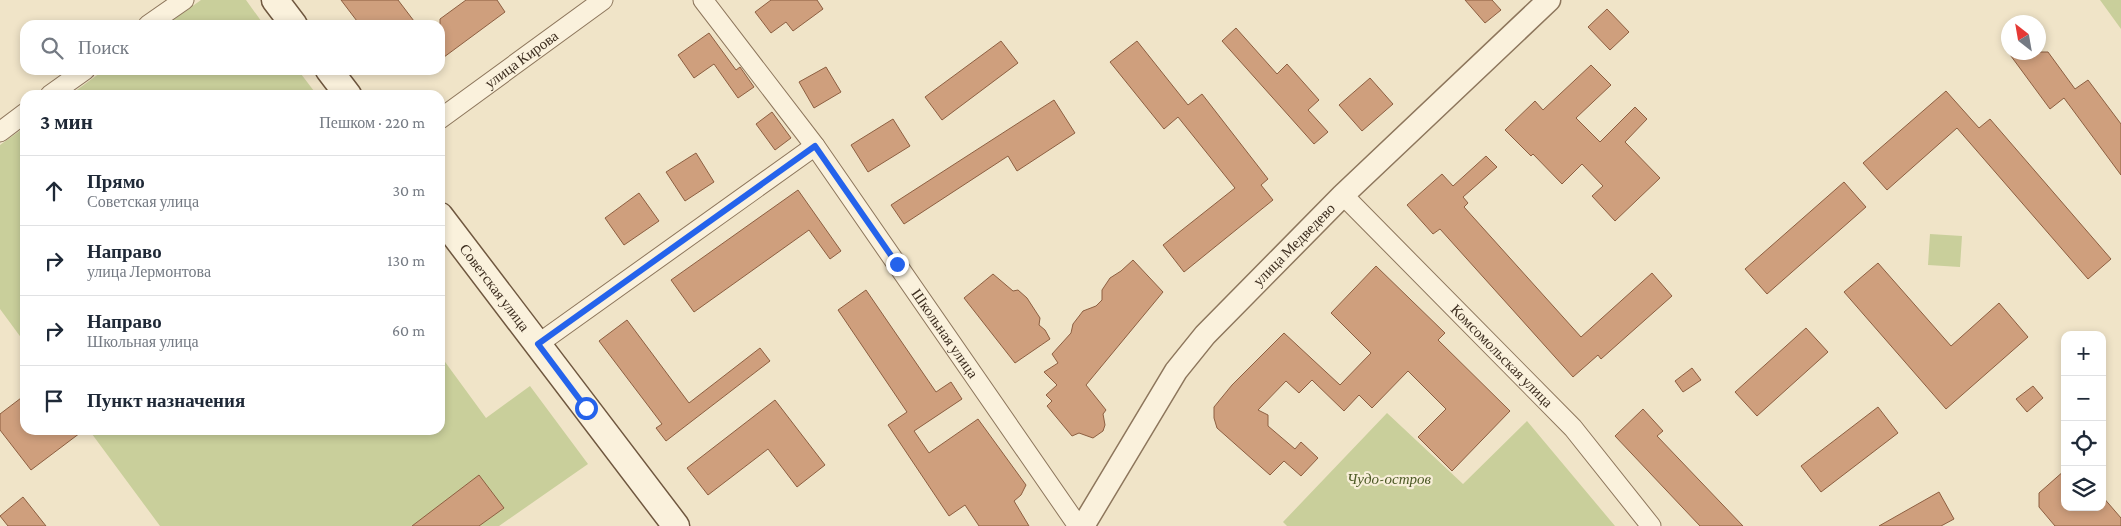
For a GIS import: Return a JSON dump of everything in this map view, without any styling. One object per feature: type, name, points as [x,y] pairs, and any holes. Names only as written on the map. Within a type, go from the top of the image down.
[{"type":"main road","points":[[275,0],[290,20]]},
{"type":"main road","points":[[332,75],[344,90]]},
{"type":"main road","name":"Советская улица","points":[[445,223],[676,526]]},
{"type":"street","points":[[155,20],[184,0]]},
{"type":"street","name":"улица Кирова","points":[[445,115],[603,0]]},
{"type":"street","name":"Школьная улица","points":[[703,0],[815,146],[1078,526]]},
{"type":"street","name":"улица Медведево","points":[[1083,526],[1176,371],[1205,335],[1343,195],[1549,0]]},
{"type":"street","points":[[57,90],[78,75]]},
{"type":"street","points":[[0,132],[20,117]]},
{"type":"street","points":[[538,344],[815,146]]},
{"type":"street","name":"Комсомольская улица","points":[[1343,195],[1573,428],[1651,526]]},
{"type":"green space","points":[[201,0],[246,0],[260,20],[173,20]]},
{"type":"green space","points":[[2100,0],[2121,0],[2121,29]]},
{"type":"green space","points":[[97,75],[302,75],[313,90],[77,90]]},
{"type":"green space","points":[[20,131],[20,336],[0,309],[0,145]]},
{"type":"green space","points":[[1930,234],[1962,236],[1960,267],[1928,265]]},
{"type":"green space","points":[[445,362],[486,418],[530,386],[588,464],[499,526],[160,526],[93,435],[445,435]]},
{"type":"green space","name":"Чудо-остров","points":[[1387,413],[1463,484],[1527,421],[1615,526],[1287,526],[1283,522]]},
{"type":"building","points":[[341,0],[398,0],[413,20],[356,20]]},
{"type":"building","points":[[466,0],[497,0],[505,12],[445,56],[445,20],[440,19]]},
{"type":"building","points":[[771,0],[817,0],[823,9],[793,31],[786,22],[771,33],[755,12]]},
{"type":"building","points":[[1465,0],[1492,0],[1501,10],[1485,23]]},
{"type":"building","points":[[1607,9],[1629,32],[1610,50],[1588,27]]},
{"type":"building","points":[[1236,28],[1277,74],[1287,64],[1319,100],[1308,110],[1328,132],[1314,144],[1222,41]]},
{"type":"building","points":[[709,33],[736,70],[740,67],[754,87],[738,98],[714,64],[694,78],[678,55]]},
{"type":"building","points":[[1001,41],[1018,63],[942,120],[925,97]]},
{"type":"building","points":[[1137,41],[1188,105],[1202,94],[1268,179],[1261,185],[1273,200],[1184,272],[1163,245],[1235,188],[1178,117],[1164,129],[1110,62]]},
{"type":"building","points":[[2046,52],[2048,52],[2075,89],[2088,80],[2121,124],[2121,175],[2064,98],[2050,109],[2014,60],[2046,60]]},
{"type":"building","points":[[1591,65],[1611,85],[1576,118],[1600,142],[1635,107],[1647,119],[1625,142],[1660,178],[1615,221],[1592,196],[1603,186],[1582,164],[1562,184],[1533,154],[1531,156],[1505,130],[1535,101],[1543,110]]},
{"type":"building","points":[[826,67],[841,92],[814,108],[799,82]]},
{"type":"building","points":[[1370,78],[1393,104],[1362,131],[1339,105]]},
{"type":"building","points":[[1946,91],[1979,128],[1990,119],[2111,259],[2088,279],[1957,128],[1887,190],[1863,163]]},
{"type":"building","points":[[1054,100],[1075,133],[1017,171],[1008,156],[904,224],[891,205]]},
{"type":"building","points":[[772,112],[791,138],[775,150],[756,124]]},
{"type":"building","points":[[893,119],[910,146],[868,172],[851,145]]},
{"type":"building","points":[[696,153],[714,182],[685,201],[666,172]]},
{"type":"building","points":[[1486,156],[1497,167],[1463,197],[1468,203],[1464,207],[1581,337],[1652,273],[1672,296],[1601,359],[1598,355],[1573,377],[1440,229],[1433,234],[1407,205],[1442,174],[1453,186]]},
{"type":"building","points":[[1844,182],[1866,207],[1767,294],[1745,269]]},
{"type":"building","points":[[798,190],[841,251],[830,259],[809,230],[694,312],[671,280]]},
{"type":"building","points":[[639,193],[659,221],[624,245],[605,218]]},
{"type":"building","points":[[1133,260],[1163,292],[1086,385],[1106,410],[1103,414],[1105,425],[1103,431],[1093,438],[1079,433],[1072,436],[1047,406],[1052,401],[1046,395],[1057,385],[1044,372],[1058,363],[1052,354],[1071,333],[1073,324],[1083,311],[1096,306],[1102,300],[1102,290],[1110,278]]},
{"type":"building","points":[[1878,263],[1951,346],[1999,303],[2028,337],[1946,409],[1844,292]]},
{"type":"building","points":[[1376,266],[1445,333],[1438,340],[1510,411],[1452,471],[1418,437],[1446,409],[1408,371],[1372,408],[1359,395],[1344,411],[1312,380],[1299,393],[1286,381],[1258,410],[1268,415],[1268,426],[1295,449],[1301,442],[1318,458],[1301,476],[1284,461],[1270,475],[1217,428],[1214,418],[1214,407],[1232,385],[1284,333],[1340,385],[1371,353],[1331,313]]},
{"type":"building","points":[[993,274],[1013,291],[1018,290],[1027,298],[1040,318],[1039,325],[1045,330],[1050,339],[1015,363],[964,298]]},
{"type":"building","points":[[866,290],[936,392],[951,382],[962,399],[914,431],[929,453],[978,419],[1026,485],[1021,495],[1014,501],[1029,526],[979,526],[965,505],[949,516],[888,425],[907,412],[838,310]]},
{"type":"building","points":[[627,320],[689,403],[760,348],[770,361],[666,441],[656,428],[662,424],[599,341]]},
{"type":"building","points":[[1806,328],[1828,352],[1757,416],[1735,392]]},
{"type":"building","points":[[1692,368],[1701,380],[1683,392],[1675,381]]},
{"type":"building","points":[[2033,386],[2043,398],[2027,412],[2016,399]]},
{"type":"building","points":[[20,399],[20,435],[77,435],[31,470],[0,430],[0,414]]},
{"type":"building","points":[[775,400],[825,465],[797,487],[768,449],[708,495],[687,468]]},
{"type":"building","points":[[1878,407],[1898,433],[1821,492],[1801,466]]},
{"type":"building","points":[[1643,409],[1663,431],[1657,436],[1743,526],[1700,526],[1615,436]]},
{"type":"building","points":[[2061,474],[2061,511],[2106,511],[2106,501],[2121,518],[2121,526],[2055,526],[2039,507],[2039,493]]},
{"type":"building","points":[[479,475],[504,508],[479,526],[412,526]]},
{"type":"building","points":[[1939,492],[1954,519],[1941,526],[1879,526]]},
{"type":"building","points":[[23,497],[46,526],[8,526],[0,516]]},
{"type":"route","points":[[586,408],[538,344],[815,146],[897,264]]}]
